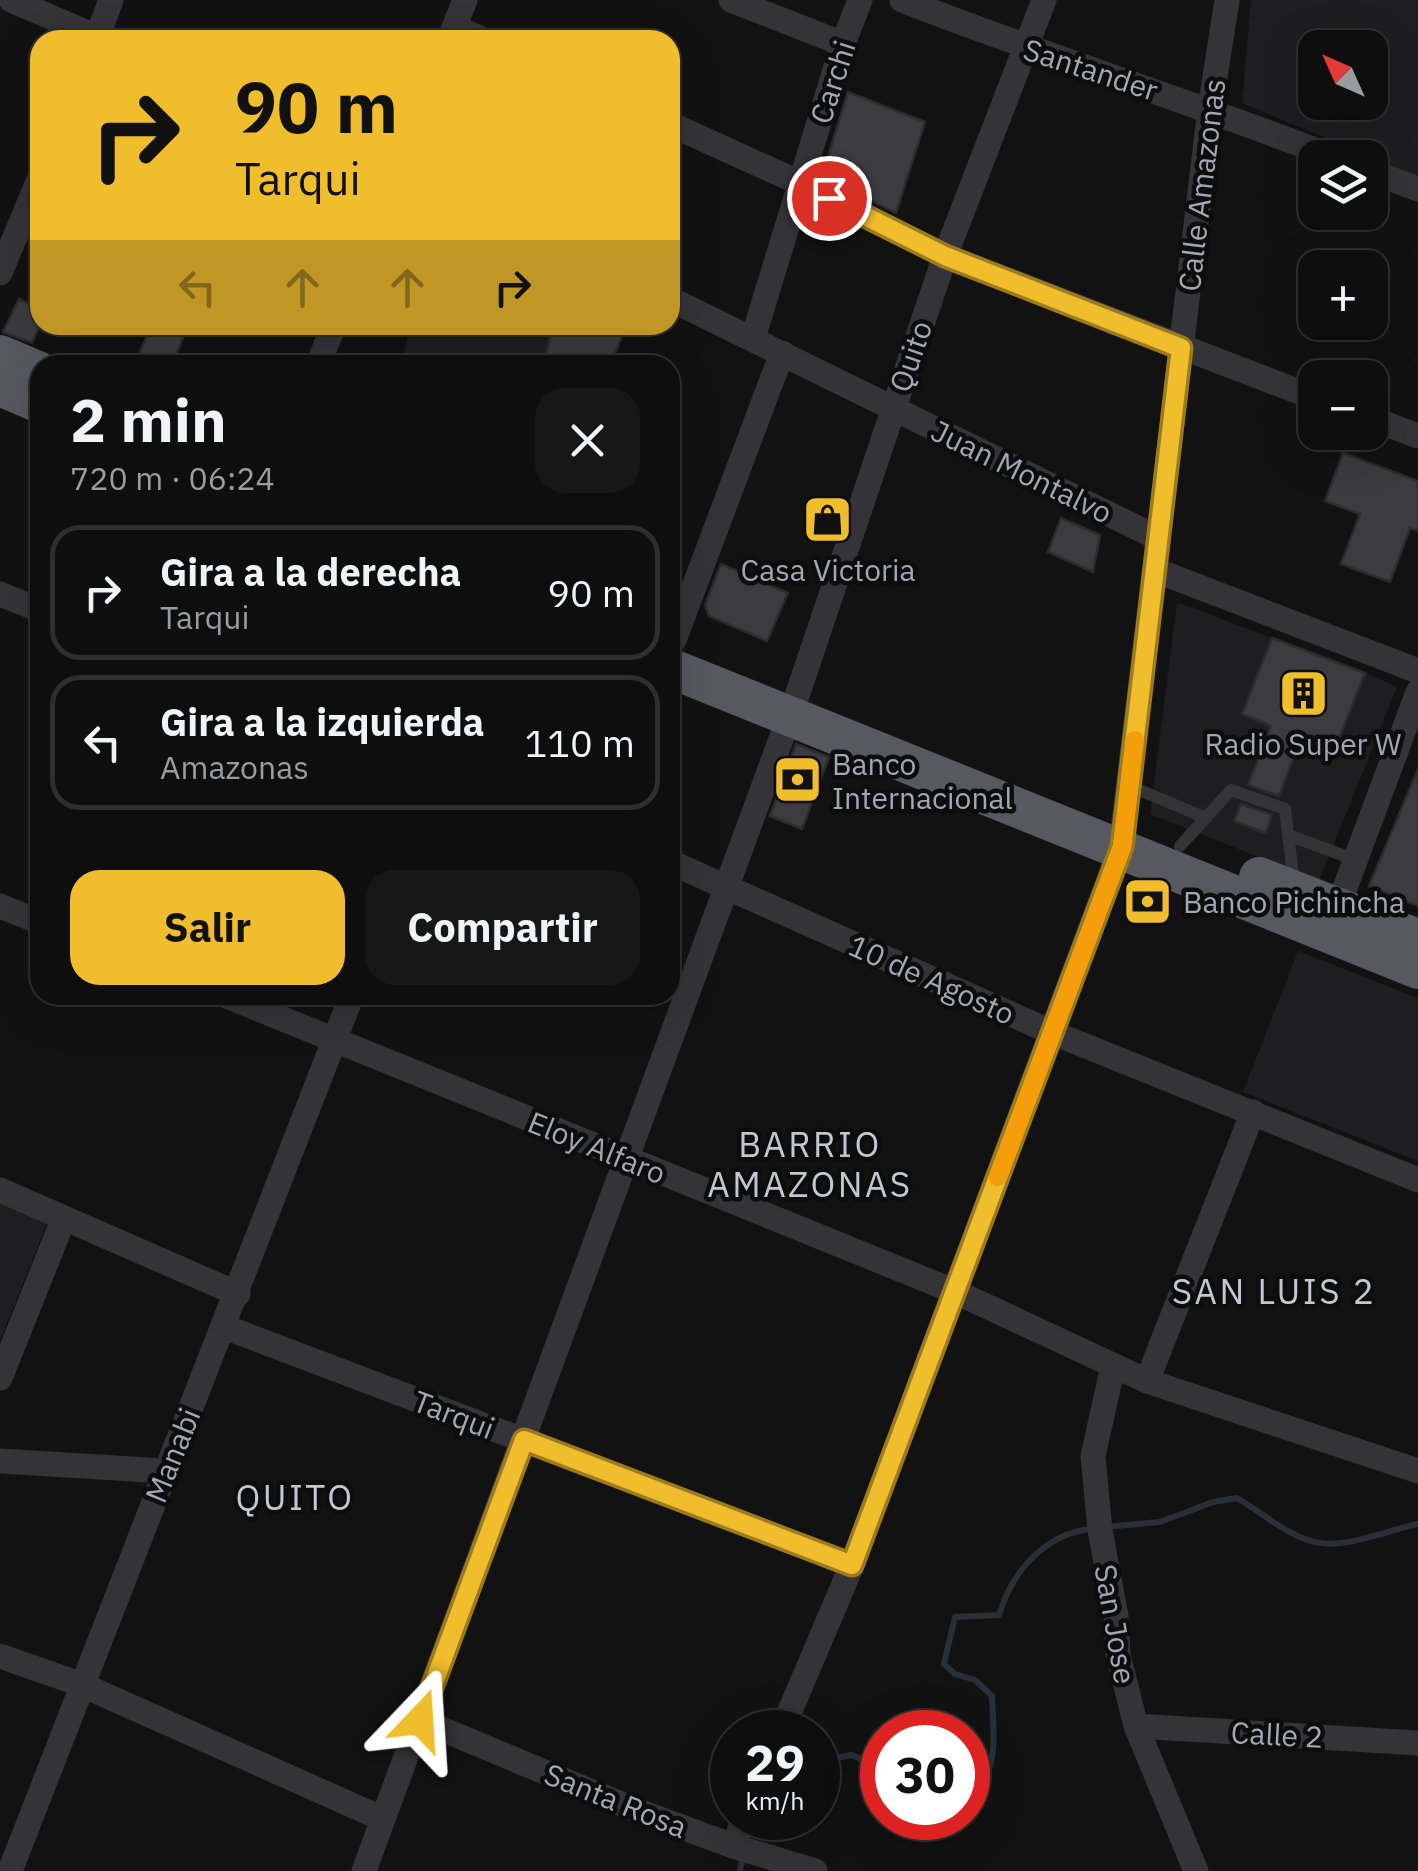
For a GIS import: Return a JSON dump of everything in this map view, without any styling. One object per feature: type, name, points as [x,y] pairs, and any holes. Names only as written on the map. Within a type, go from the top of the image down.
[{"type":"highway","points":[[0,356],[30,368]]},
{"type":"highway","points":[[0,386],[30,399]]},
{"type":"highway","points":[[680,653],[793,705],[1333,921],[1418,969]]},
{"type":"highway","points":[[1124,836],[1193,832],[1295,891],[1333,921],[1418,939]]},
{"type":"street","points":[[10,0],[78,30]]},
{"type":"street","points":[[102,30],[111,0]]},
{"type":"street","points":[[453,30],[465,0]]},
{"type":"street","points":[[731,0],[843,44]]},
{"type":"street","name":"Carchi","points":[[753,338],[860,0]]},
{"type":"street","name":"Santander","points":[[902,0],[1298,143]]},
{"type":"street","name":"Quito","points":[[364,1871],[793,705],[945,256],[1044,0]]},
{"type":"street","name":"Calle Amazonas","points":[[790,1710],[852,1565],[1124,836],[1210,109],[1227,0]]},
{"type":"street","points":[[680,129],[945,256],[1298,392]]},
{"type":"street","points":[[1388,178],[1418,190]]},
{"type":"street","points":[[0,273],[30,201]]},
{"type":"street","name":"Juan Montalvo","points":[[680,304],[1158,538]]},
{"type":"street","points":[[680,625],[782,354]]},
{"type":"street","points":[[1388,425],[1418,436]]},
{"type":"street","points":[[1155,570],[1418,671]]},
{"type":"street","points":[[0,594],[30,606]]},
{"type":"street","points":[[1333,921],[1418,692]]},
{"type":"street","name":"10 de Agosto","points":[[680,867],[1052,1032],[1418,1180]]},
{"type":"street","points":[[0,906],[30,918]]},
{"type":"street","name":"Eloy Alfaro","points":[[249,1005],[956,1292],[1147,1381],[1418,1471]]},
{"type":"street","name":"Manabi","points":[[10,1871],[349,1005]]},
{"type":"street","points":[[1147,1381],[1252,1112]]},
{"type":"street","points":[[0,1190],[238,1294]]},
{"type":"street","points":[[0,1378],[64,1218]]},
{"type":"street","name":"Tarqui","points":[[225,1327],[852,1565]]},
{"type":"street","name":"San Jose","points":[[1113,1366],[1093,1456],[1118,1655],[1136,1726],[1196,1871]]},
{"type":"street","points":[[3,1457],[165,1470]]},
{"type":"street","points":[[0,1656],[80,1684],[384,1820]]},
{"type":"street","name":"Santa Rosa","points":[[420,1720],[638,1811],[814,1871]]},
{"type":"street","name":"Calle 2","points":[[1136,1726],[1418,1743]]},
{"type":"street","points":[[733,1846],[736,1840]]},
{"type":"lane","points":[[1130,786],[1193,832],[1232,790],[1285,809],[1295,891]]},
{"type":"lane","points":[[1288,835],[1356,860]]},
{"type":"shaded area","points":[[1251,0],[1418,0],[1418,177],[1388,164],[1388,140],[1330,140],[1242,103]]},
{"type":"shaded area","points":[[408,335],[550,335],[546,355],[403,355]]},
{"type":"shaded area","points":[[1177,602],[1272,638],[1242,714],[1333,751],[1365,673],[1397,687],[1319,881],[1150,814]]},
{"type":"shaded area","points":[[1298,951],[1418,998],[1418,1161],[1243,1092]]},
{"type":"shaded area","points":[[0,1204],[47,1224],[0,1341]]},
{"type":"building","points":[[848,92],[925,122],[896,213],[822,176]]},
{"type":"building","points":[[19,299],[30,304],[30,335],[36,335],[32,343],[3,332]]},
{"type":"building","points":[[147,335],[184,335],[176,355],[139,355]]},
{"type":"building","points":[[550,335],[623,335],[614,355],[546,355]]},
{"type":"building","points":[[1343,453],[1418,481],[1418,531],[1410,528],[1390,582],[1341,564],[1360,514],[1325,501]]},
{"type":"building","points":[[1061,518],[1100,535],[1093,572],[1048,552]]},
{"type":"building","points":[[721,564],[788,593],[767,641],[709,616],[705,605]]},
{"type":"building","name":"Radio Super W","points":[[1272,638],[1365,673],[1334,751],[1301,738],[1279,796],[1248,785],[1271,726],[1242,714]]},
{"type":"building","name":"Banco Internacional","points":[[796,744],[829,757],[802,829],[770,816]]},
{"type":"building","points":[[1418,769],[1418,906],[1369,886]]},
{"type":"building","points":[[1241,804],[1272,815],[1266,833],[1234,821]]},
{"type":"waterway","points":[[1104,1527],[1160,1522],[1213,1502],[1237,1498],[1291,1533],[1323,1543],[1350,1542],[1418,1524]]},
{"type":"waterway","points":[[990,1768],[992,1696],[975,1680],[955,1674],[944,1664],[955,1617],[999,1615],[1012,1584],[1032,1558],[1059,1539],[1091,1529]]},
{"type":"waterway","points":[[840,1757],[860,1758]]},
{"type":"waterway","points":[[740,1871],[743,1857]]},
{"type":"slow traffic","points":[[998,1177],[1122,847],[1135,740]]},
{"type":"place","name":"Casa Victoria","points":[[828,520]]},
{"type":"place","name":"Radio Super W","points":[[1303,694]]},
{"type":"place","name":"Banco Internacional","points":[[797,780]]},
{"type":"place","name":"Banco Pichincha","points":[[1148,901]]},
{"type":"district","name":"BARRIO AMAZONAS","points":[[810,1164]]},
{"type":"district","name":"SAN LUIS 2","points":[[1274,1291]]},
{"type":"district","name":"QUITO","points":[[295,1497]]},
{"type":"route","points":[[420,1720],[524,1440],[852,1565],[1122,847],[1181,348],[945,256],[829,198]]}]
